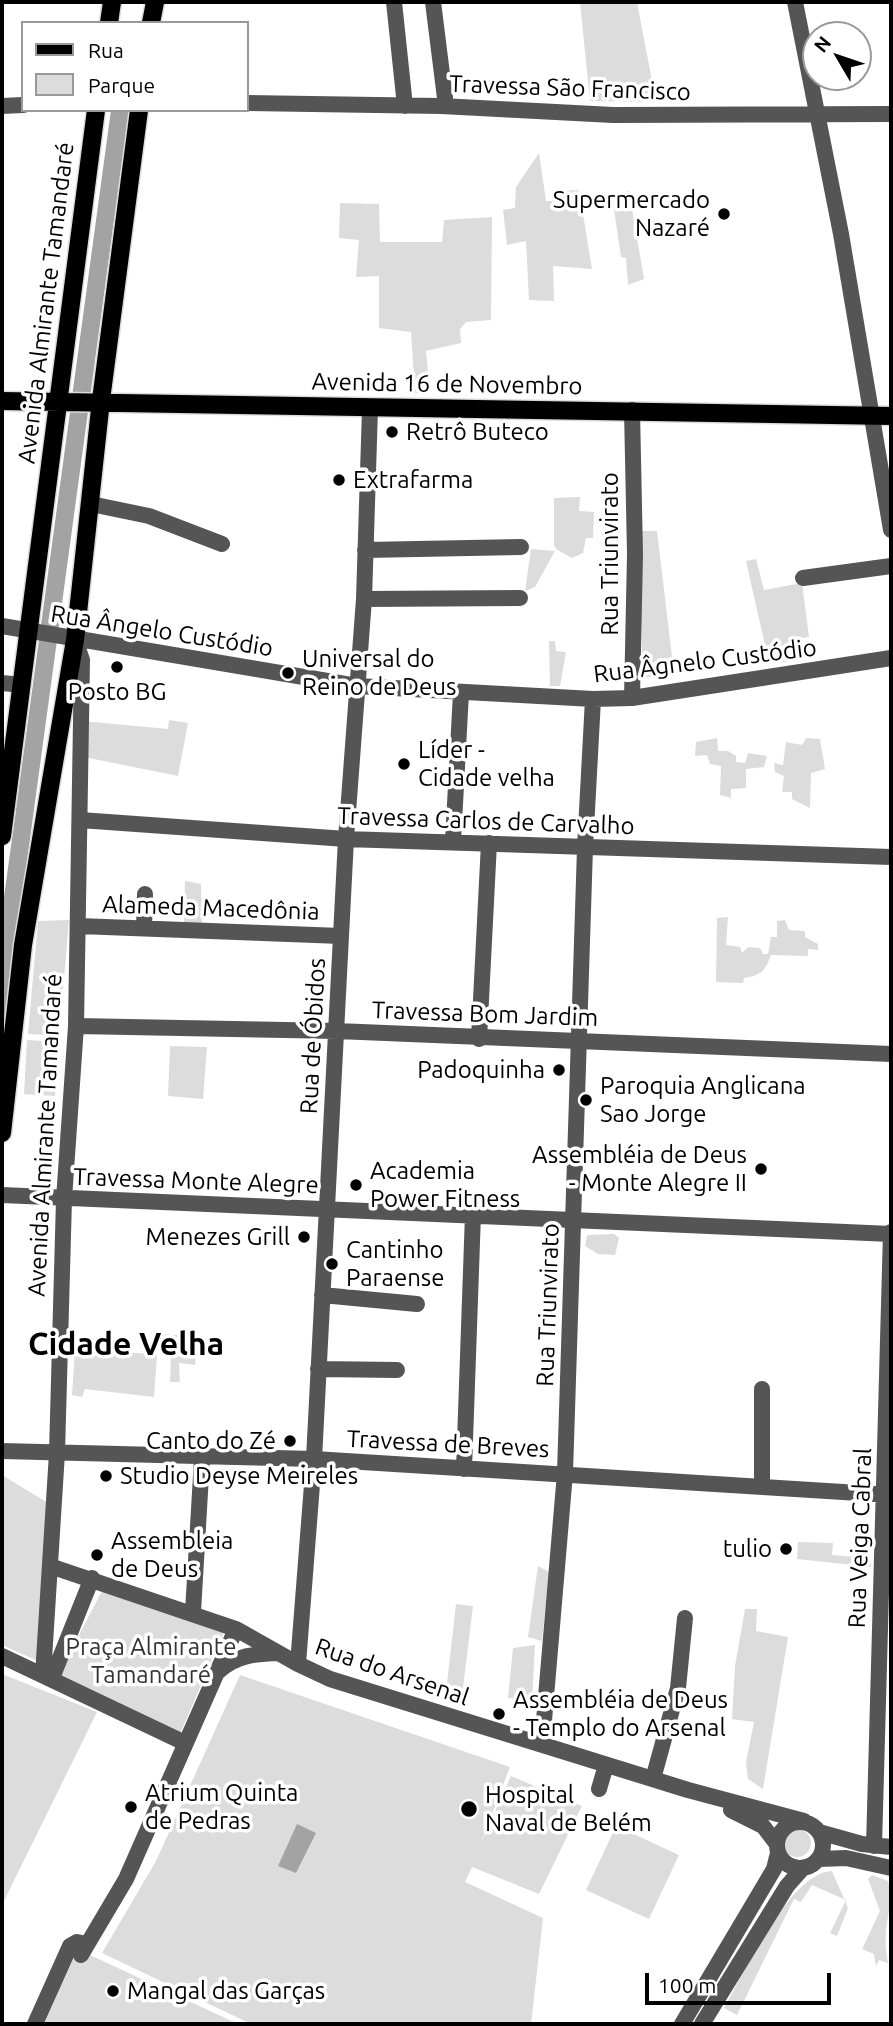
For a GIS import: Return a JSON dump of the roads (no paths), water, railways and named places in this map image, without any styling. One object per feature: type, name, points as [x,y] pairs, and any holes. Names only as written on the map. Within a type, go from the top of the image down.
[{"type":"main road","points":[[109,21],[112,2]]},
{"type":"main road","points":[[151,21],[155,2]]},
{"type":"main road","name":"Avenida Almirante Tamandaré","points":[[2,836],[22,685],[32,633],[96,112]]},
{"type":"main road","name":"Avenida Almirante Tamandaré","points":[[2,1133],[23,946],[68,639],[91,504],[96,400],[139,112]]},
{"type":"main road","name":"Avenida 16 de Novembro","points":[[2,401],[96,400],[370,409],[632,410],[891,416]]},
{"type":"street","points":[[394,2],[405,106]]},
{"type":"street","points":[[433,2],[446,106]]},
{"type":"street","points":[[795,2],[891,530]]},
{"type":"street","name":"Travessa São Francisco","points":[[248,103],[446,106],[613,115],[891,114]]},
{"type":"street","points":[[2,106],[21,105]]},
{"type":"street","name":"Rua de Óbidos","points":[[298,1664],[314,1459],[346,839],[363,599],[370,409]]},
{"type":"street","name":"Rua Triunvirato","points":[[632,410],[635,554],[632,698]]},
{"type":"street","points":[[91,504],[149,516],[222,544]]},
{"type":"street","points":[[365,550],[521,547]]},
{"type":"street","points":[[803,578],[891,566]]},
{"type":"street","points":[[363,599],[520,598]]},
{"type":"street","name":"Rua Ângelo Custódio","points":[[2,626],[357,687]]},
{"type":"street","name":"Avenida Almirante Tamandaré","points":[[48,1677],[64,1199],[76,1026],[79,926],[82,660],[68,639]]},
{"type":"street","name":"Rua Âgnelo Custódio","points":[[357,687],[593,699],[632,698],[891,658]]},
{"type":"street","points":[[2,683],[22,685]]},
{"type":"street","points":[[453,841],[461,692]]},
{"type":"street","name":"Rua Triunvirato","points":[[542,1744],[565,1474],[578,1041],[593,699]]},
{"type":"street","points":[[2,756],[15,739]]},
{"type":"street","name":"Travessa Carlos de Carvalho","points":[[80,820],[346,839],[891,857]]},
{"type":"street","points":[[479,1038],[489,843]]},
{"type":"street","points":[[144,928],[145,894]]},
{"type":"street","name":"Alameda Macedônia","points":[[79,926],[341,936]]},
{"type":"street","name":"Travessa Bom Jardim","points":[[76,1026],[337,1031],[891,1054]]},
{"type":"street","name":"Travessa Monte Alegre","points":[[2,1195],[891,1233]]},
{"type":"street","points":[[464,1469],[473,1214]]},
{"type":"street","name":"Rua Veiga Cabral","points":[[874,1846],[888,1495],[891,1233]]},
{"type":"street","points":[[322,1295],[417,1304]]},
{"type":"street","points":[[318,1369],[397,1370]]},
{"type":"street","points":[[762,1389],[762,1485]]},
{"type":"street","name":"Travessa de Breves","points":[[2,1451],[314,1459],[888,1495]]},
{"type":"street","points":[[193,1612],[202,1458]]},
{"type":"street","name":"Rua do Arsenal","points":[[50,1566],[193,1612],[236,1629],[330,1679],[688,1790],[804,1821]]},
{"type":"street","points":[[48,1677],[92,1578]]},
{"type":"street","points":[[653,1779],[678,1688],[685,1618]]},
{"type":"street","points":[[35,2024],[71,1945],[77,1942],[84,1950],[125,1880],[236,1629]]},
{"type":"street","points":[[217,1673],[233,1660],[245,1656],[278,1653]]},
{"type":"street","points":[[2,1656],[186,1744]]},
{"type":"street","points":[[599,1789],[606,1765]]},
{"type":"street","name":"Rua do Arsenal","points":[[688,1790],[753,1819],[777,1848]]},
{"type":"street","points":[[682,2024],[774,1869],[777,1848],[786,1826],[804,1821],[820,1832],[874,1846],[891,1847]]},
{"type":"street","points":[[819,1859],[823,1842],[820,1832]]},
{"type":"street","points":[[777,1848],[788,1865],[803,1868]]},
{"type":"street","points":[[702,2024],[787,1886],[803,1868],[819,1859],[846,1858],[891,1868]]},
{"type":"place","name":"Supermercado Nazaré","points":[[724,214]]},
{"type":"place","name":"Retrô Buteco","points":[[392,432]]},
{"type":"place","name":"Extrafarma","points":[[339,480]]},
{"type":"place","name":"Posto BG","points":[[117,667]]},
{"type":"place","name":"Universal do Reino de Deus","points":[[288,673]]},
{"type":"place","name":"Líder - Cidade velha","points":[[404,764]]},
{"type":"place","name":"Padoquinha","points":[[559,1070]]},
{"type":"place","name":"Paroquia Anglicana Sao Jorge","points":[[586,1100]]},
{"type":"place","name":"Assembléia de Deus - Monte Alegre II","points":[[761,1169]]},
{"type":"place","name":"Academia Power Fitness","points":[[356,1185]]},
{"type":"place","name":"Menezes Grill","points":[[304,1237]]},
{"type":"place","name":"Cantinho Paraense","points":[[332,1264]]},
{"type":"place","name":"Canto do Zé","points":[[290,1441]]},
{"type":"place","name":"Studio Deyse Meireles","points":[[106,1476]]},
{"type":"place","name":"tulio","points":[[786,1549]]},
{"type":"place","name":"Assembleia de Deus","points":[[97,1555]]},
{"type":"place","name":"Assembléia de Deus - Templo do Arsenal","points":[[499,1714]]},
{"type":"place","name":"Atrium Quinta de Pedras","points":[[131,1807]]},
{"type":"place","name":"Hospital Naval de Belém","points":[[469,1809]]},
{"type":"place","name":"Mangal das Garças","points":[[113,1991]]},
{"type":"district","name":"Cidade Velha","points":[[126,1344]]},
{"type":"park label","name":"Praça Almirante Tamandaré","points":[[151,1661]]}]
